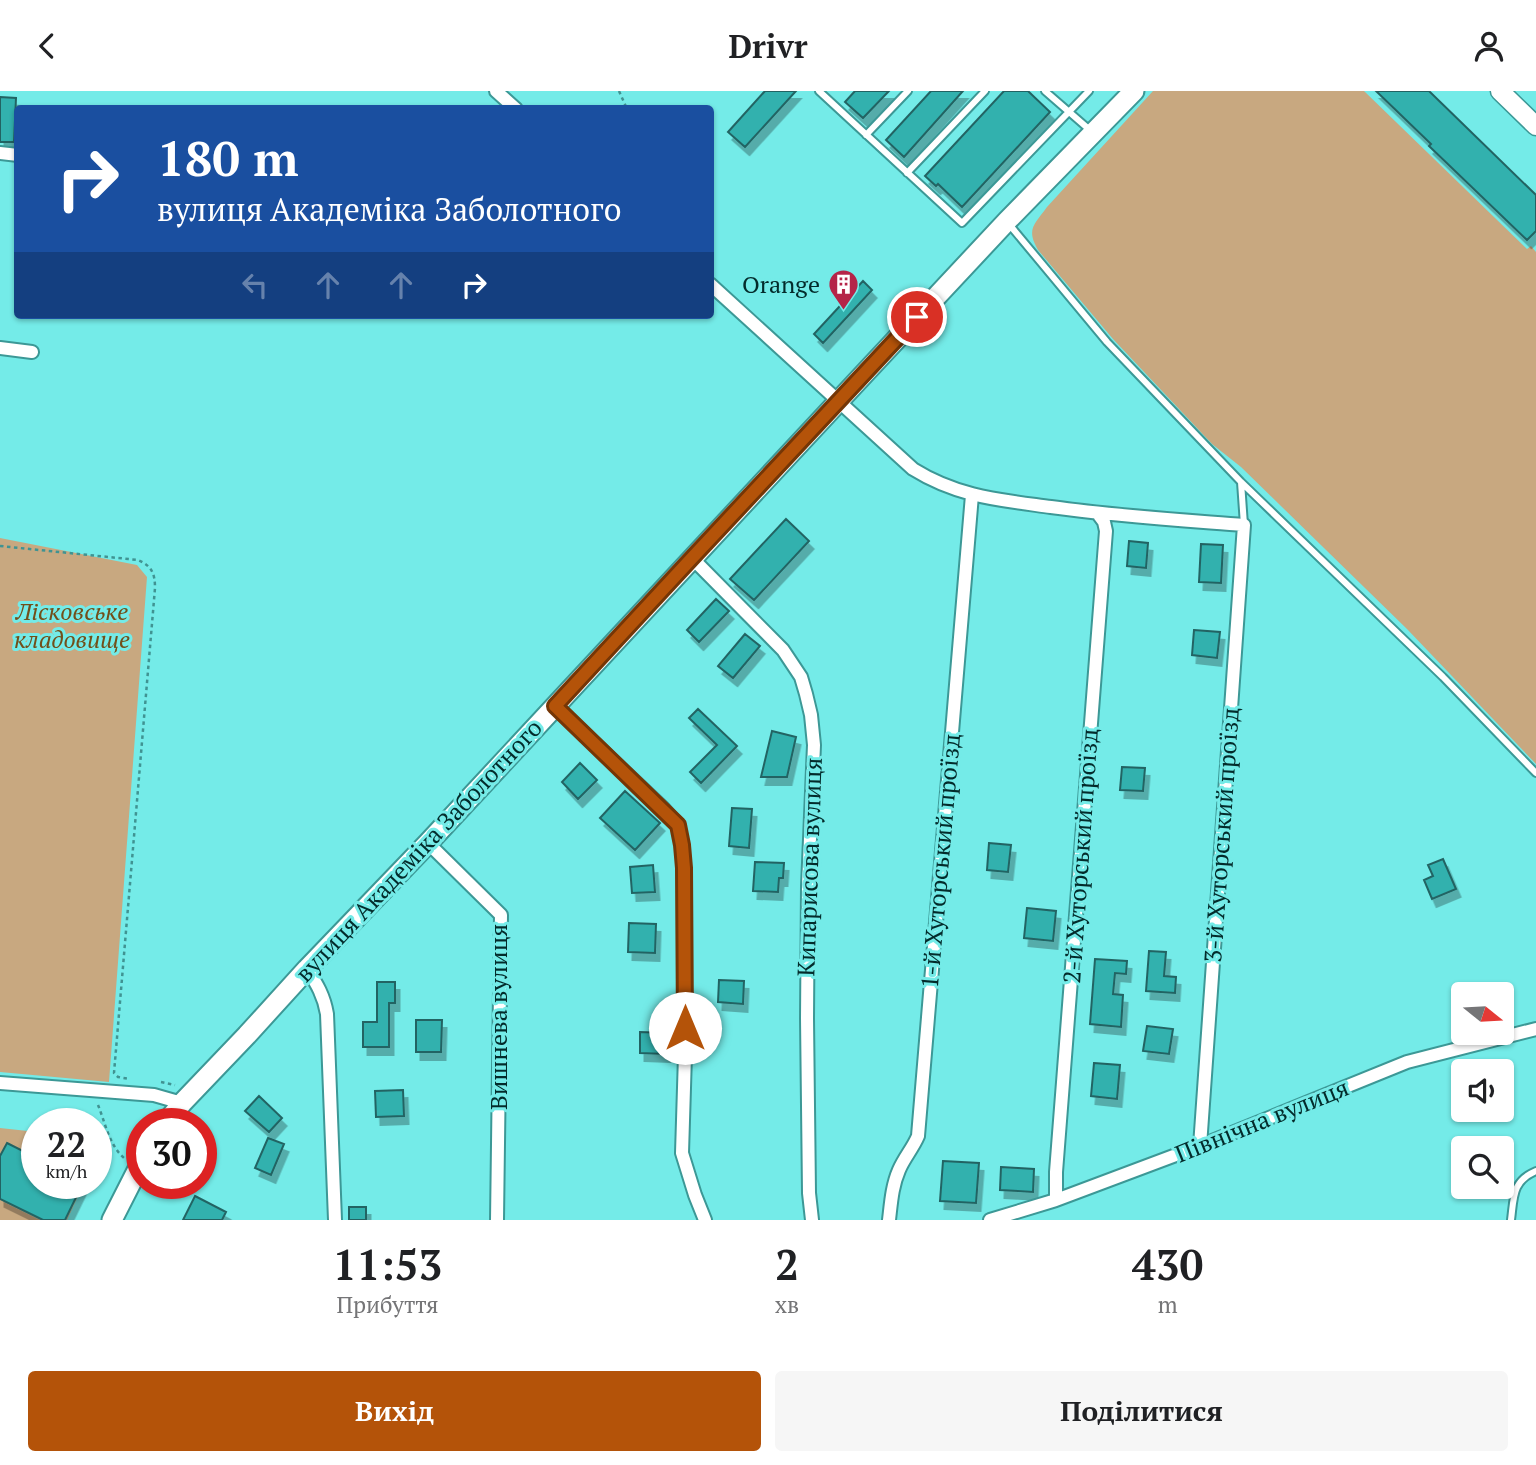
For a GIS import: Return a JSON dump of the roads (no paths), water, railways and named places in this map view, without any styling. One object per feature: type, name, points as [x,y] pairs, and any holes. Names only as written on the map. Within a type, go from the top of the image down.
[{"type":"main road","name":"вулиця Академіка Заболотного","points":[[178,1108],[1007,221],[1134,91]]},
{"type":"main road","points":[[112,1220],[126,1192]]},
{"type":"street","points":[[496,91],[512,105]]},
{"type":"street","points":[[1500,91],[1536,126]]},
{"type":"street","points":[[714,288],[913,469],[941,485],[972,495],[1098,514],[1244,525]]},
{"type":"street","points":[[0,348],[32,352]]},
{"type":"street","name":"1-й Хуторський проїзд","points":[[889,1220],[892,1192],[900,1169],[918,1136],[972,495]]},
{"type":"street","name":"2-й Хуторський проїзд","points":[[1056,1200],[1106,531],[1098,514]]},
{"type":"street","name":"3-й Хуторський проїзд","points":[[1200,1146],[1244,525]]},
{"type":"street","name":"Кипарисова вулиця","points":[[692,558],[783,650],[801,677],[811,715],[814,745],[808,885],[807,1018],[808,1193],[812,1220]]},
{"type":"street","points":[[555,706],[678,825],[684,868],[685,1055],[682,1153],[705,1220]]},
{"type":"street","name":"Вишнева вулиця","points":[[428,843],[501,915],[497,1220]]},
{"type":"street","points":[[307,969],[320,989],[327,1014],[335,1220]]},
{"type":"street","name":"Північна вулиця","points":[[990,1220],[1056,1200],[1200,1146],[1408,1062],[1536,1029]]},
{"type":"street","points":[[0,1083],[154,1095],[182,1103]]},
{"type":"lane","points":[[866,135],[908,91]]},
{"type":"lane","points":[[907,173],[985,91]]},
{"type":"lane","points":[[1045,91],[1093,132]]},
{"type":"lane","points":[[824,93],[962,223],[1089,91]]},
{"type":"lane","points":[[1007,221],[1107,342],[1241,482],[1443,677],[1536,773]]},
{"type":"lane","points":[[1241,482],[1244,525]]},
{"type":"lane","points":[[1511,1220],[1518,1182],[1536,1171]]},
{"type":"place","name":"Orange","points":[[843,312]]},
{"type":"park label","name":"Лісковське кладовище","points":[[72,626]]}]
